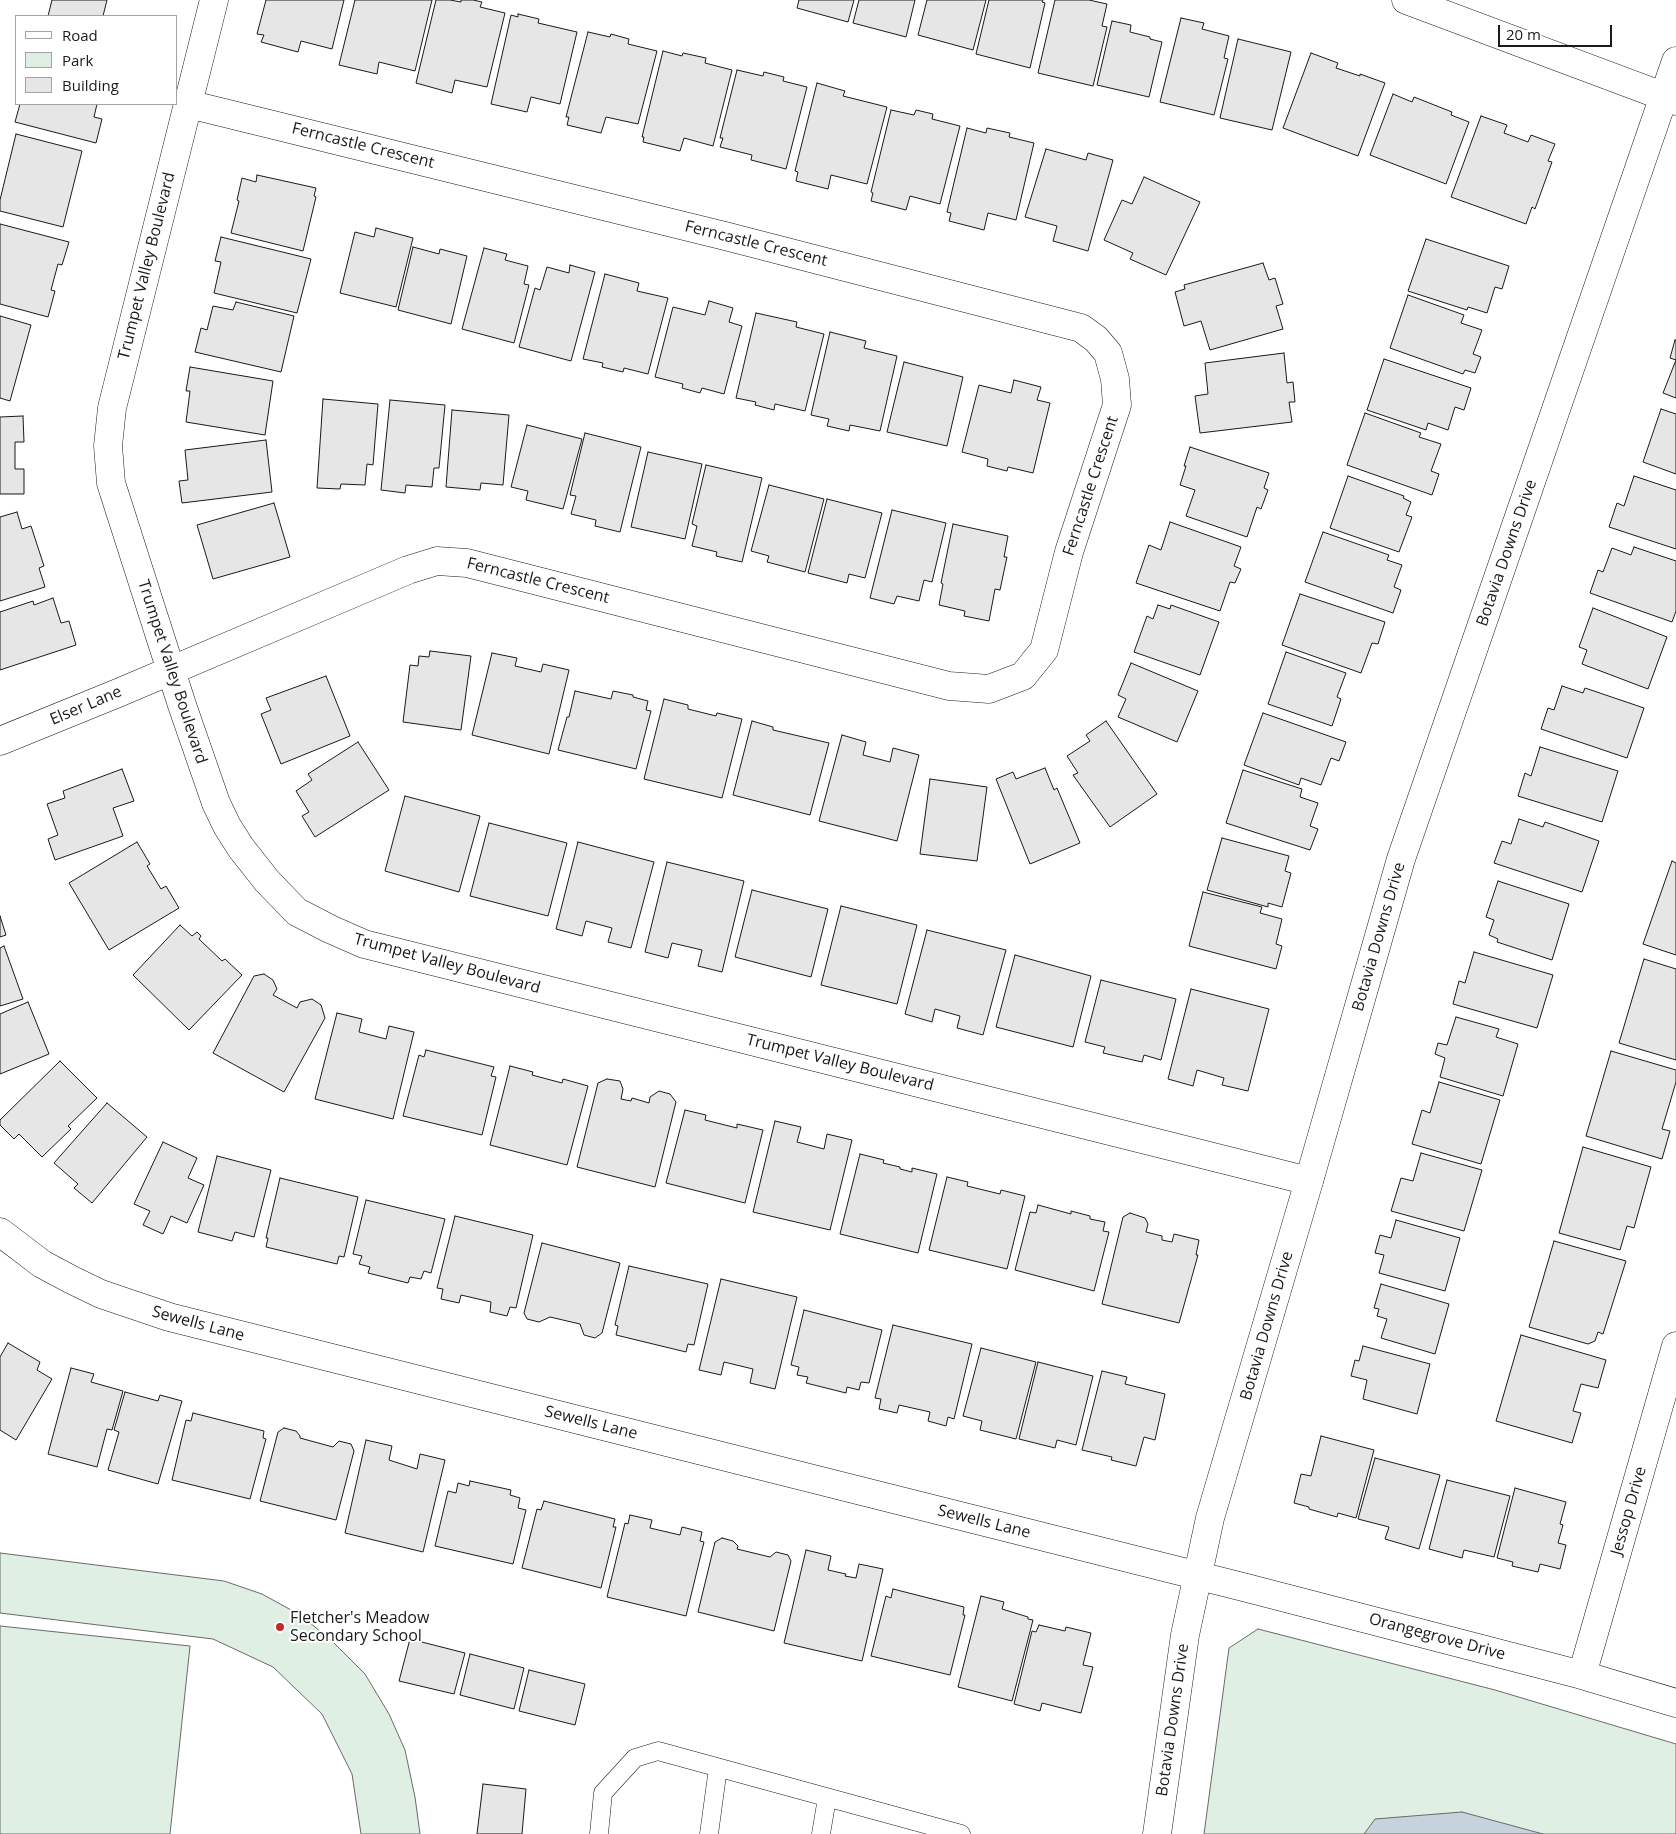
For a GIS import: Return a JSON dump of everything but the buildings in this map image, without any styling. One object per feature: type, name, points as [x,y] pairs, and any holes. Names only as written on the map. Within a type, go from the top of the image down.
[{"type":"street","name":"Trumpet Valley Boulevard","points":[[214,0],[112,408],[108,446],[111,483],[182,705],[216,802],[227,826],[241,848],[267,881],[298,912],[364,944],[1309,1181]]},
{"type":"street","points":[[1406,0],[1670,99]]},
{"type":"street","name":"Botavia Downs Drive","points":[[1157,1834],[1185,1635],[1210,1518],[1402,859],[1670,99],[1676,61]]},
{"type":"street","name":"Ferncastle Crescent","points":[[172,670],[408,570],[437,561],[476,566],[949,686],[989,690],[1023,676],[1044,650],[1069,552],[1117,405],[1115,379],[1108,353],[1096,339],[1081,328],[705,231],[188,104]]},
{"type":"street","name":"Elser Lane","points":[[0,741],[34,729],[172,670]]},
{"type":"street","name":"Sewells Lane","points":[[0,1232],[42,1264],[72,1280],[101,1294],[169,1317],[1198,1576]]},
{"type":"street","name":"Jessop Drive","points":[[1582,1675],[1676,1346]]},
{"type":"street","name":"Orangegrove Drive","points":[[1198,1576],[1582,1675],[1676,1703]]},
{"type":"lane","points":[[599,1834],[603,1793],[635,1758],[658,1751],[827,1798],[923,1829],[961,1834]]},
{"type":"lane","points":[[709,1834],[718,1768]]},
{"type":"lane","points":[[821,1834],[827,1798]]},
{"type":"green space","points":[[0,1553],[224,1581],[262,1594],[302,1616],[334,1643],[365,1674],[389,1714],[405,1750],[415,1797],[420,1834],[361,1834],[352,1774],[322,1714],[273,1667],[213,1639],[0,1613]]},
{"type":"green space","points":[[0,1626],[190,1646],[170,1834],[0,1834]]},
{"type":"green space","points":[[1258,1629],[1495,1690],[1676,1744],[1676,1834],[1204,1834],[1229,1648]]},
{"type":"shaded area","points":[[1462,1812],[1543,1834],[1364,1834],[1375,1819]]},
{"type":"place","name":"Fletcher's Meadow Secondary School","points":[[280,1627]]}]
